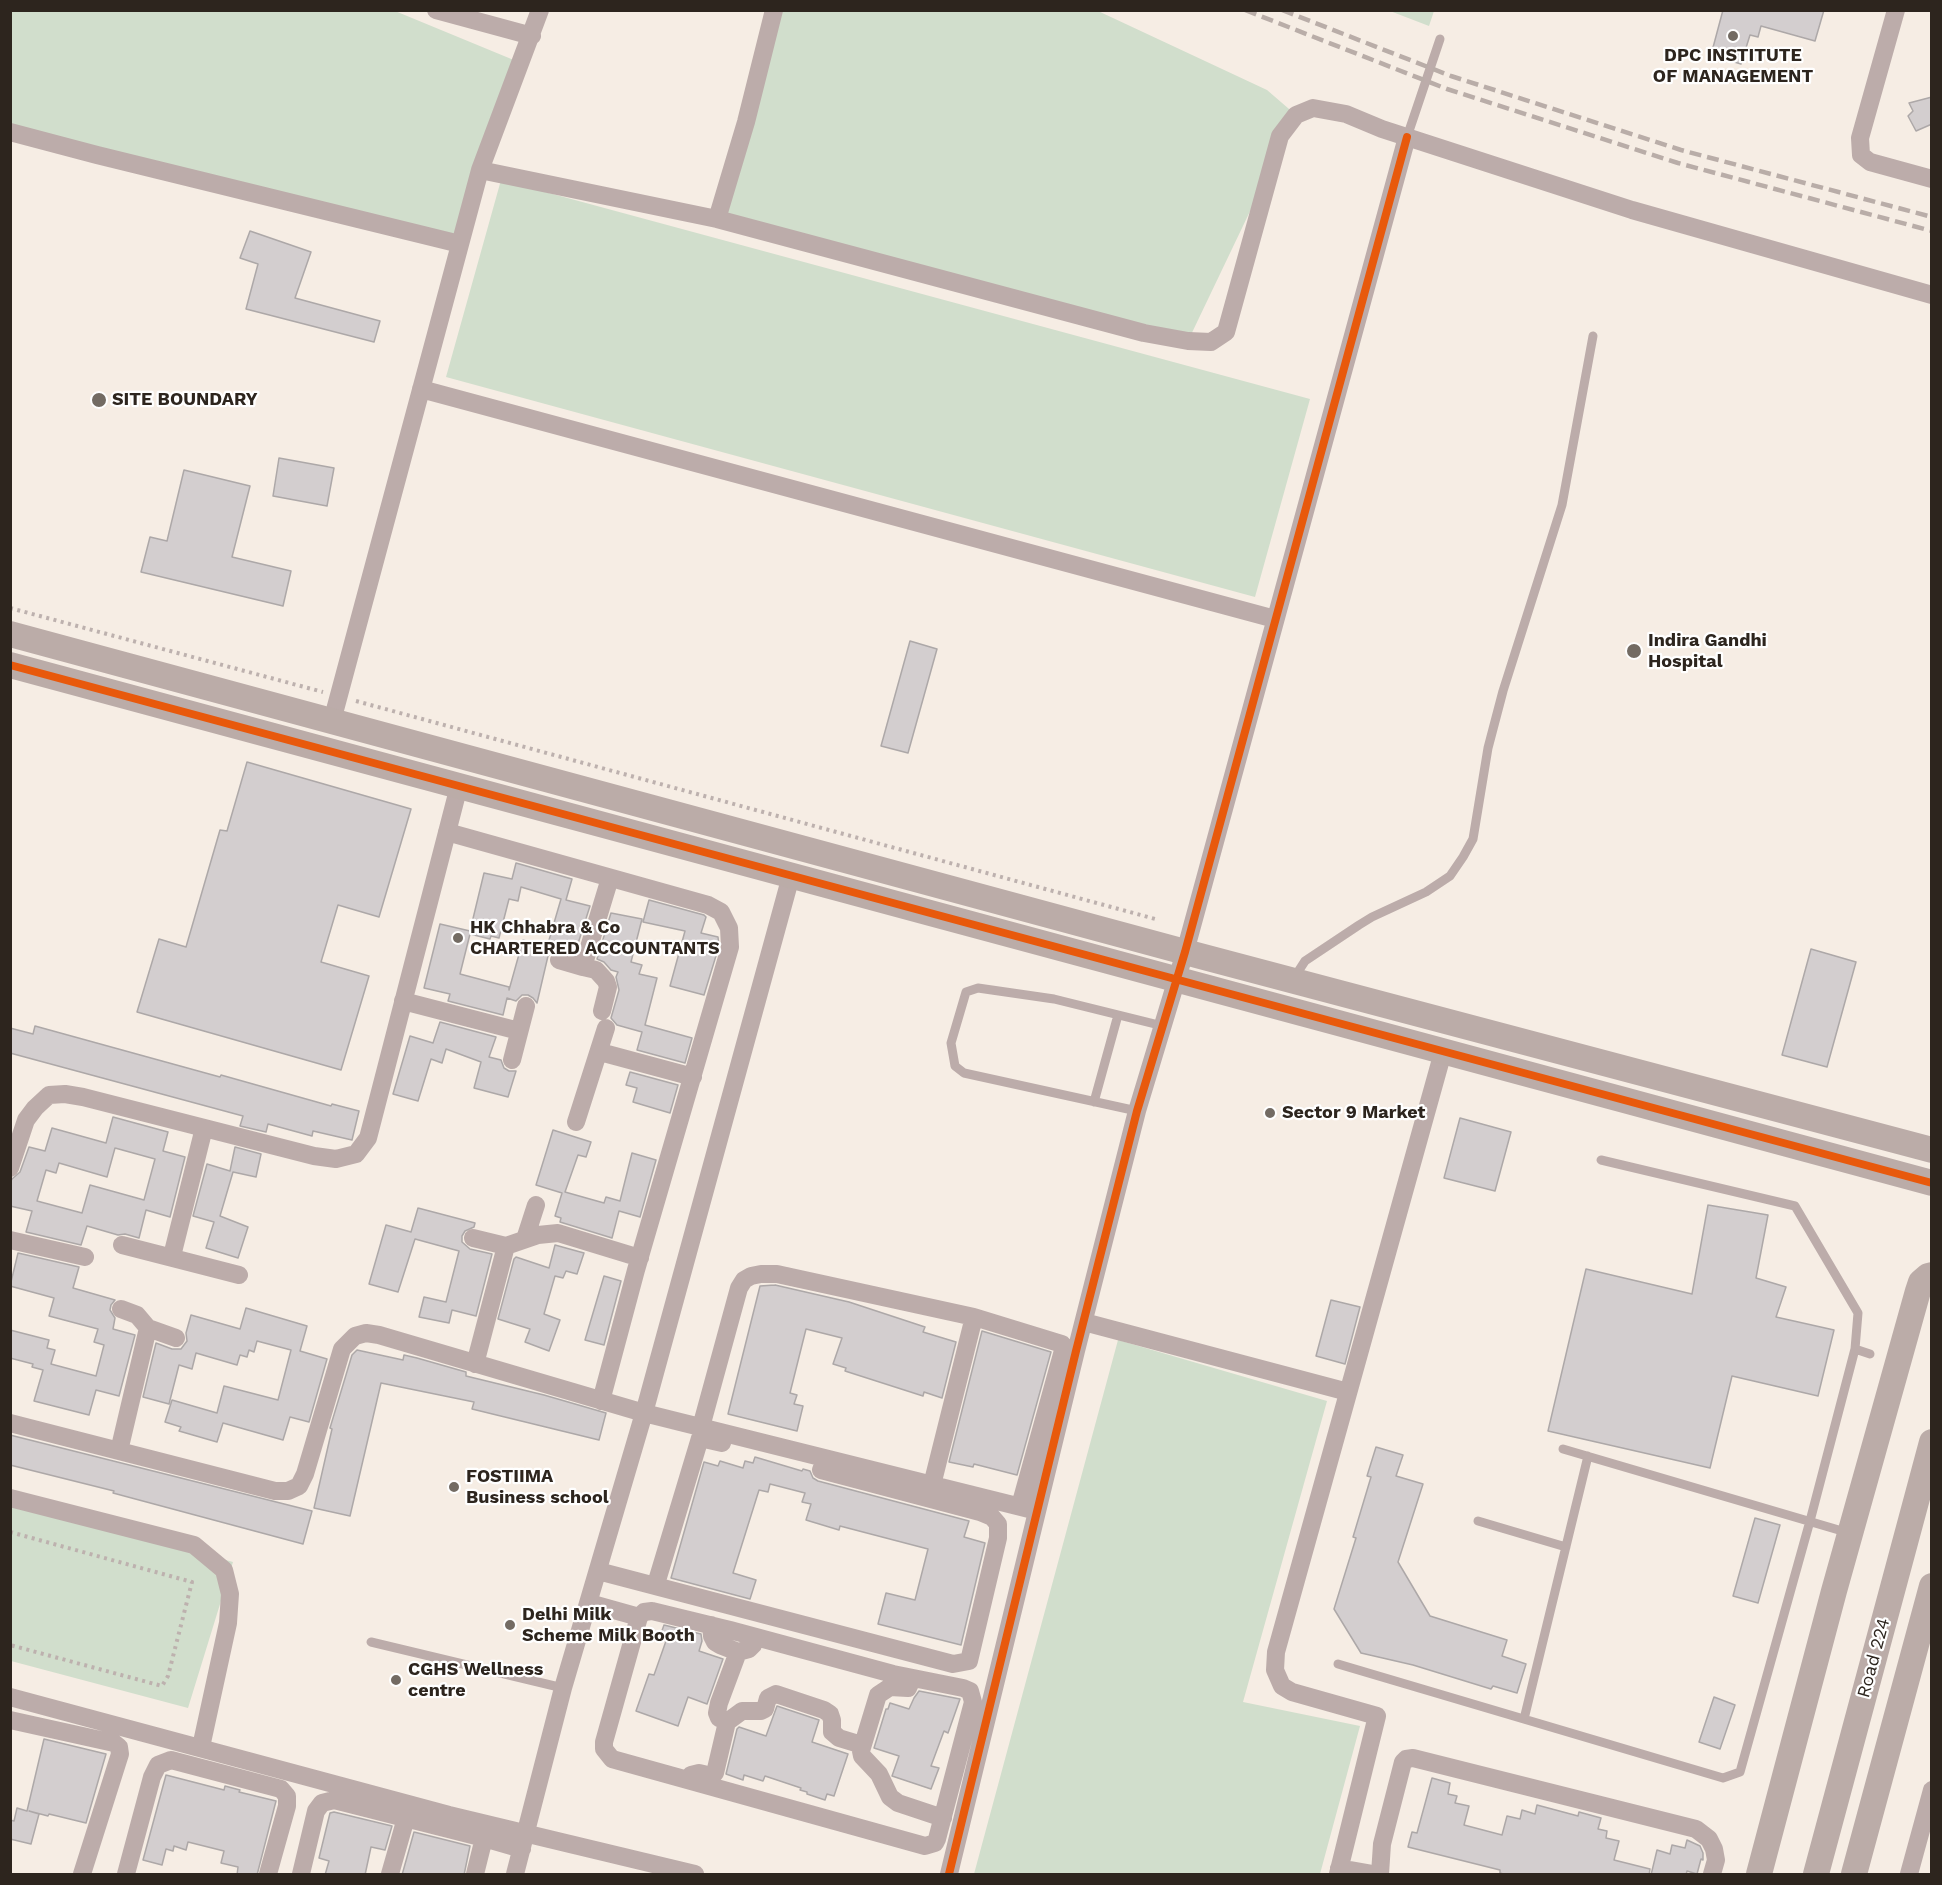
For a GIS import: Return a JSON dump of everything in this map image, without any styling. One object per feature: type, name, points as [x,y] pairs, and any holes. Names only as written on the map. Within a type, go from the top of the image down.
[{"type":"street","points":[[436,10],[487,17],[532,36]]},
{"type":"street","points":[[332,721],[480,170],[540,10]]},
{"type":"street","points":[[717,219],[746,122],[774,10]]},
{"type":"street","points":[[1896,10],[1860,138],[1861,155],[1870,162],[1932,178]]},
{"type":"street","points":[[480,170],[717,219],[1144,333],[1188,341],[1211,342],[1226,332],[1280,136],[1296,115],[1313,108],[1346,114],[1407,137],[1632,210],[1932,295]]},
{"type":"street","points":[[10,132],[460,244]]},
{"type":"street","points":[[1029,1509],[1084,1322],[1137,1112],[1185,952],[1407,137]]},
{"type":"street","points":[[421,389],[1275,619]]},
{"type":"street","points":[[10,634],[1291,981],[1932,1150]]},
{"type":"street","points":[[10,665],[1932,1183]]},
{"type":"street","points":[[10,1168],[26,1120],[35,1107],[49,1095],[65,1094],[314,1156],[336,1159],[356,1154],[368,1138],[459,786]]},
{"type":"street","points":[[447,832],[708,905],[721,912],[729,928],[730,947],[601,1401]]},
{"type":"street","points":[[514,1875],[563,1688],[644,1413],[791,876]]},
{"type":"street","points":[[583,967],[610,878]]},
{"type":"street","points":[[559,960],[596,970],[606,981],[608,987],[600,1052],[576,1122]]},
{"type":"street","points":[[403,1001],[519,1031]]},
{"type":"street","points":[[512,1060],[526,1006]]},
{"type":"street","points":[[600,1052],[693,1077]]},
{"type":"street","points":[[1373,1875],[1338,1871],[1377,1716],[1292,1692],[1282,1686],[1275,1670],[1276,1652],[1443,1052]]},
{"type":"street","points":[[172,1256],[204,1128]]},
{"type":"street","points":[[525,1239],[536,1205]]},
{"type":"street","points":[[473,1238],[506,1246],[551,1232],[640,1258]]},
{"type":"street","points":[[10,1240],[85,1257]]},
{"type":"street","points":[[122,1245],[239,1275]]},
{"type":"street","points":[[475,1364],[506,1246]]},
{"type":"street","points":[[701,1427],[740,1288],[744,1280],[751,1276],[777,1274],[974,1317],[1062,1344],[1064,1347],[1029,1509],[998,1673],[949,1875]]},
{"type":"street","points":[[1759,1875],[1850,1533],[1918,1291],[1922,1282],[1932,1275]]},
{"type":"street","points":[[121,1309],[137,1315],[148,1328],[176,1338]]},
{"type":"street","points":[[932,1485],[974,1317]]},
{"type":"street","points":[[1084,1322],[1348,1392]]},
{"type":"street","points":[[119,1451],[148,1328]]},
{"type":"street","points":[[10,1423],[275,1491],[288,1491],[299,1486],[305,1474],[342,1348],[355,1335],[366,1333],[380,1335],[644,1413],[1029,1509]]},
{"type":"street","points":[[656,1584],[700,1438],[704,1438],[992,1517],[998,1524],[998,1538],[969,1661]]},
{"type":"street","name":"Road 224","points":[[1816,1875],[1932,1442]]},
{"type":"street","points":[[10,1498],[194,1545],[224,1570],[230,1594],[228,1623],[201,1747]]},
{"type":"street","points":[[598,1570],[952,1664],[969,1661],[998,1673]]},
{"type":"street","name":"Road 224","points":[[1854,1875],[1932,1586]]},
{"type":"street","points":[[589,1603],[639,1617]]},
{"type":"street","points":[[652,1611],[970,1691],[973,1702],[937,1839],[930,1846],[925,1846],[612,1759],[604,1749],[604,1742],[639,1617],[644,1612],[652,1611]]},
{"type":"street","points":[[711,1625],[715,1642],[738,1652],[753,1646],[755,1637]]},
{"type":"street","points":[[727,1722],[719,1718],[717,1713],[738,1652]]},
{"type":"street","points":[[912,1678],[908,1688],[890,1687],[878,1695],[862,1745],[862,1756],[879,1774],[890,1797],[898,1803],[943,1818]]},
{"type":"street","points":[[690,1781],[694,1773],[712,1776],[716,1773],[727,1722],[742,1712],[765,1709],[768,1698],[776,1694],[824,1710],[830,1714],[832,1732],[839,1738],[862,1745]]},
{"type":"street","points":[[10,1697],[449,1815],[523,1841]]},
{"type":"street","points":[[64,1731],[70,1712]]},
{"type":"street","points":[[10,1720],[114,1743],[118,1747],[120,1754],[82,1875]]},
{"type":"street","points":[[1380,1875],[1382,1844],[1403,1762],[1413,1758],[1696,1829],[1709,1839],[1714,1849],[1716,1860],[1712,1875]]},
{"type":"street","points":[[126,1875],[152,1777],[158,1765],[171,1760],[281,1789],[286,1796],[287,1806],[268,1875]]},
{"type":"street","points":[[301,1875],[316,1811],[322,1803],[334,1800],[484,1838],[523,1841],[695,1875]]},
{"type":"street","points":[[1909,1875],[1930,1800]]},
{"type":"street","points":[[390,1875],[406,1818]]},
{"type":"street","points":[[475,1875],[484,1838]]},
{"type":"street","points":[[635,1868],[657,1875]]},
{"type":"lane","points":[[1407,137],[1440,39]]},
{"type":"lane","points":[[1291,981],[1305,961],[1359,925],[1426,892],[1449,876],[1473,839],[1488,748],[1497,714],[1562,505],[1593,336]]},
{"type":"lane","points":[[1137,1112],[964,1073],[955,1066],[951,1043],[966,992],[978,988],[1054,999],[1163,1026]]},
{"type":"lane","points":[[1094,1102],[1118,1015]]},
{"type":"lane","points":[[1338,1664],[1723,1778],[1740,1772],[1855,1349],[1858,1313],[1795,1206],[1601,1160]]},
{"type":"lane","points":[[1855,1349],[1870,1354]]},
{"type":"lane","points":[[1563,1449],[1850,1533]]},
{"type":"lane","points":[[1524,1719],[1588,1456]]},
{"type":"lane","points":[[1478,1521],[1566,1547]]},
{"type":"lane","points":[[371,1642],[563,1688]]},
{"type":"path","points":[[10,1532],[192,1582],[168,1676],[162,1686],[10,1645]]},
{"type":"green space","points":[[10,11],[395,11],[521,63],[460,244],[11,128]]},
{"type":"green space","points":[[773,11],[1098,11],[1267,90],[1296,115],[1188,341],[717,219]]},
{"type":"green space","points":[[1390,11],[1434,11],[1429,26]]},
{"type":"green space","points":[[501,180],[1310,399],[1255,597],[446,377]]},
{"type":"green space","points":[[1118,1340],[1327,1401],[1243,1702],[1360,1726],[1320,1874],[974,1874]]},
{"type":"green space","points":[[10,1501],[233,1562],[188,1708],[11,1661]]},
{"type":"building","name":"DPC INSTITUTE OF MANAGEMENT","points":[[1723,10],[1824,10],[1815,41],[1761,26],[1758,37],[1750,35],[1741,64],[1711,55]]},
{"type":"building","points":[[1932,97],[1932,124],[1916,131],[1908,116],[1913,111],[1909,103]]},
{"type":"building","points":[[250,231],[311,252],[295,298],[380,321],[374,342],[246,309],[258,264],[240,258]]},
{"type":"building","points":[[279,458],[334,468],[327,506],[273,496]]},
{"type":"building","points":[[184,470],[250,486],[232,557],[291,571],[283,606],[141,572],[150,537],[167,541]]},
{"type":"building","points":[[910,641],[937,649],[908,753],[881,746]]},
{"type":"building","points":[[247,762],[411,809],[379,917],[338,905],[321,962],[369,976],[341,1070],[137,1012],[159,939],[186,947],[220,830],[227,831]]},
{"type":"building","name":"HK Chhabra & Co CHARTERED ACCOUNTANTS","points":[[516,863],[572,879],[566,900],[590,906],[575,953],[562,949],[548,956],[537,1003],[528,995],[522,995],[516,1001],[507,998],[503,1015],[448,1001],[450,994],[424,988],[440,924],[470,931],[484,873],[512,879]],"holes":[[[521,887],[561,899],[547,947],[523,940],[509,990],[509,987],[460,974],[470,934],[490,939],[491,936],[499,938],[509,899],[518,901]]]},
{"type":"building","points":[[649,900],[704,915],[706,917],[701,933],[718,937],[719,946],[704,995],[670,986],[685,931],[643,922]]},
{"type":"building","points":[[611,913],[642,919],[631,962],[642,965],[639,974],[657,978],[645,1025],[692,1038],[685,1063],[637,1050],[642,1032],[617,1025],[611,1018],[619,990],[616,977],[618,972],[611,970],[604,962],[597,959]]},
{"type":"building","points":[[1811,949],[1856,962],[1827,1067],[1782,1055]]},
{"type":"building","points":[[440,1022],[496,1037],[489,1057],[501,1060],[504,1068],[509,1071],[516,1071],[508,1097],[474,1088],[481,1062],[446,1049],[442,1063],[431,1059],[418,1101],[393,1094],[410,1036],[433,1043]]},
{"type":"building","points":[[35,1026],[220,1077],[221,1075],[331,1106],[332,1104],[359,1111],[352,1140],[313,1131],[312,1136],[268,1124],[266,1132],[240,1126],[243,1116],[10,1053],[10,1028],[33,1034]]},
{"type":"building","points":[[630,1072],[678,1085],[670,1113],[633,1102],[637,1088],[626,1085]]},
{"type":"building","points":[[113,1117],[168,1132],[163,1151],[185,1157],[170,1217],[146,1210],[139,1238],[87,1226],[81,1245],[26,1232],[32,1211],[10,1206],[10,1183],[20,1172],[29,1147],[45,1151],[52,1128],[106,1143]],"holes":[[[115,1148],[155,1159],[144,1200],[90,1185],[82,1213],[37,1201],[46,1170],[56,1173],[59,1163],[107,1177]]]},
{"type":"building","points":[[1460,1118],[1511,1132],[1495,1191],[1444,1178]]},
{"type":"building","points":[[553,1130],[591,1142],[586,1157],[578,1155],[565,1192],[604,1203],[606,1197],[620,1201],[632,1153],[656,1160],[640,1217],[619,1211],[612,1238],[560,1222],[561,1218],[555,1216],[562,1193],[536,1185]]},
{"type":"building","points":[[235,1147],[261,1154],[256,1177],[233,1172],[220,1216],[248,1227],[238,1258],[206,1248],[214,1222],[193,1216],[207,1164],[230,1171]]},
{"type":"building","points":[[1708,1205],[1768,1215],[1756,1278],[1786,1287],[1776,1317],[1834,1330],[1818,1396],[1732,1376],[1710,1468],[1548,1431],[1586,1269],[1692,1294]]},
{"type":"building","points":[[418,1208],[475,1223],[474,1227],[465,1231],[462,1242],[470,1249],[492,1254],[476,1316],[452,1310],[449,1323],[419,1317],[424,1297],[446,1302],[459,1251],[415,1239],[398,1292],[369,1284],[386,1225],[411,1232]]},
{"type":"building","points":[[555,1245],[584,1253],[577,1274],[566,1271],[563,1278],[555,1276],[544,1314],[560,1320],[549,1351],[525,1342],[530,1329],[498,1319],[514,1259],[516,1257],[549,1268]]},
{"type":"building","points":[[18,1253],[79,1267],[73,1288],[115,1300],[110,1310],[115,1318],[113,1329],[135,1335],[119,1396],[96,1390],[89,1415],[34,1401],[43,1370],[32,1367],[33,1364],[10,1358],[10,1330],[49,1340],[47,1348],[55,1350],[51,1364],[96,1376],[104,1345],[94,1342],[98,1329],[49,1316],[54,1298],[10,1286]]},
{"type":"building","points":[[604,1276],[621,1281],[604,1345],[585,1340]]},
{"type":"building","points":[[775,1285],[849,1302],[925,1327],[923,1332],[956,1342],[942,1398],[924,1392],[923,1396],[845,1371],[846,1368],[833,1364],[842,1338],[806,1329],[790,1393],[797,1395],[794,1404],[803,1406],[797,1431],[728,1414],[760,1286]]},
{"type":"building","points":[[1331,1300],[1360,1307],[1345,1364],[1316,1356]]},
{"type":"building","points":[[246,1308],[307,1326],[300,1351],[327,1359],[309,1422],[290,1417],[283,1440],[223,1423],[217,1442],[179,1431],[181,1427],[165,1422],[172,1400],[217,1413],[224,1386],[278,1400],[291,1350],[257,1341],[254,1352],[249,1350],[247,1357],[240,1355],[237,1365],[196,1353],[192,1369],[179,1365],[169,1404],[143,1397],[156,1343],[172,1349],[181,1349],[187,1341],[186,1333],[191,1315],[240,1329]]},
{"type":"building","points":[[982,1331],[1051,1352],[1017,1475],[974,1464],[973,1467],[949,1462]]},
{"type":"building","points":[[357,1350],[403,1360],[404,1355],[417,1358],[466,1372],[466,1376],[606,1413],[599,1440],[472,1409],[474,1402],[381,1383],[350,1516],[314,1508],[332,1429],[330,1428],[352,1355]]},
{"type":"building","points":[[10,1435],[312,1511],[303,1544],[113,1493],[114,1491],[10,1465]]},
{"type":"building","points":[[1376,1447],[1403,1455],[1396,1476],[1423,1484],[1398,1562],[1430,1616],[1507,1640],[1502,1656],[1526,1664],[1517,1693],[1493,1686],[1491,1689],[1413,1665],[1361,1653],[1334,1609],[1356,1538],[1353,1537],[1371,1477],[1367,1476]]},
{"type":"building","points":[[755,1457],[802,1471],[803,1469],[810,1471],[813,1478],[818,1481],[969,1521],[964,1537],[985,1543],[961,1645],[878,1624],[886,1593],[915,1600],[928,1549],[840,1526],[839,1530],[806,1520],[811,1504],[802,1502],[805,1493],[770,1484],[768,1492],[759,1490],[733,1573],[756,1580],[750,1599],[671,1578],[704,1462],[718,1466],[720,1461],[743,1468],[745,1461],[753,1463]]},
{"type":"building","points":[[1755,1518],[1780,1525],[1758,1603],[1733,1596]]},
{"type":"building","points":[[664,1625],[701,1634],[702,1641],[699,1651],[723,1659],[707,1704],[688,1697],[678,1726],[636,1711],[649,1674],[654,1675],[666,1641],[659,1639]]},
{"type":"building","points":[[919,1691],[960,1699],[948,1733],[944,1731],[931,1766],[939,1768],[931,1789],[892,1776],[899,1756],[874,1748],[890,1703],[909,1709]]},
{"type":"building","points":[[1714,1697],[1735,1705],[1720,1749],[1699,1742]]},
{"type":"building","points":[[777,1706],[819,1720],[812,1742],[848,1754],[834,1796],[827,1794],[825,1800],[807,1794],[800,1790],[801,1788],[765,1776],[763,1781],[744,1775],[743,1780],[726,1774],[737,1729],[739,1727],[766,1736]]},
{"type":"building","points":[[44,1739],[106,1754],[86,1823],[29,1811],[39,1814],[31,1844],[10,1839],[10,1820],[14,1821],[17,1808],[27,1811]]},
{"type":"building","points":[[166,1775],[224,1790],[225,1786],[240,1790],[239,1792],[276,1801],[257,1875],[237,1875],[238,1867],[221,1863],[224,1851],[188,1842],[186,1850],[174,1846],[173,1851],[166,1849],[162,1865],[143,1860]]},
{"type":"building","points":[[1432,1778],[1450,1783],[1448,1794],[1457,1796],[1455,1803],[1469,1806],[1464,1825],[1502,1835],[1507,1816],[1520,1819],[1522,1810],[1535,1814],[1537,1805],[1578,1816],[1579,1812],[1601,1818],[1598,1829],[1607,1831],[1606,1838],[1619,1841],[1614,1860],[1650,1869],[1649,1875],[1507,1875],[1500,1873],[1500,1870],[1408,1847],[1412,1832],[1417,1833]]},
{"type":"building","points":[[330,1813],[392,1826],[385,1850],[371,1847],[365,1875],[325,1875],[329,1861],[319,1858]]},
{"type":"building","points":[[414,1832],[470,1846],[464,1875],[402,1875]]},
{"type":"building","points":[[1687,1840],[1700,1846],[1703,1853],[1703,1860],[1701,1859],[1697,1874],[1687,1871],[1686,1875],[1651,1875],[1657,1850],[1670,1854],[1672,1845],[1685,1848]]},
{"type":"railway","points":[[1245,10],[1447,89],[1678,163],[1932,231]]},
{"type":"railway","points":[[1282,10],[1451,76],[1681,150],[1932,217]]},
{"type":"cycle path","points":[[949,1874],[1076,1351],[1137,1111],[1185,952],[1407,137]]},
{"type":"cycle path","points":[[10,665],[1932,1183]]},
{"type":"place","name":"DPC INSTITUTE OF MANAGEMENT","points":[[1733,36]]},
{"type":"place","name":"SITE BOUNDARY","points":[[99,400]]},
{"type":"place","name":"Indira Gandhi Hospital","points":[[1634,651]]},
{"type":"place","name":"HK Chhabra & Co CHARTERED ACCOUNTANTS","points":[[458,938]]},
{"type":"place","name":"Sector 9 Market","points":[[1270,1113]]},
{"type":"place","name":"FOSTIIMA Business school","points":[[454,1487]]},
{"type":"place","name":"Delhi Milk Scheme Milk Booth","points":[[510,1625]]},
{"type":"place","name":"CGHS Wellness centre","points":[[396,1680]]}]
